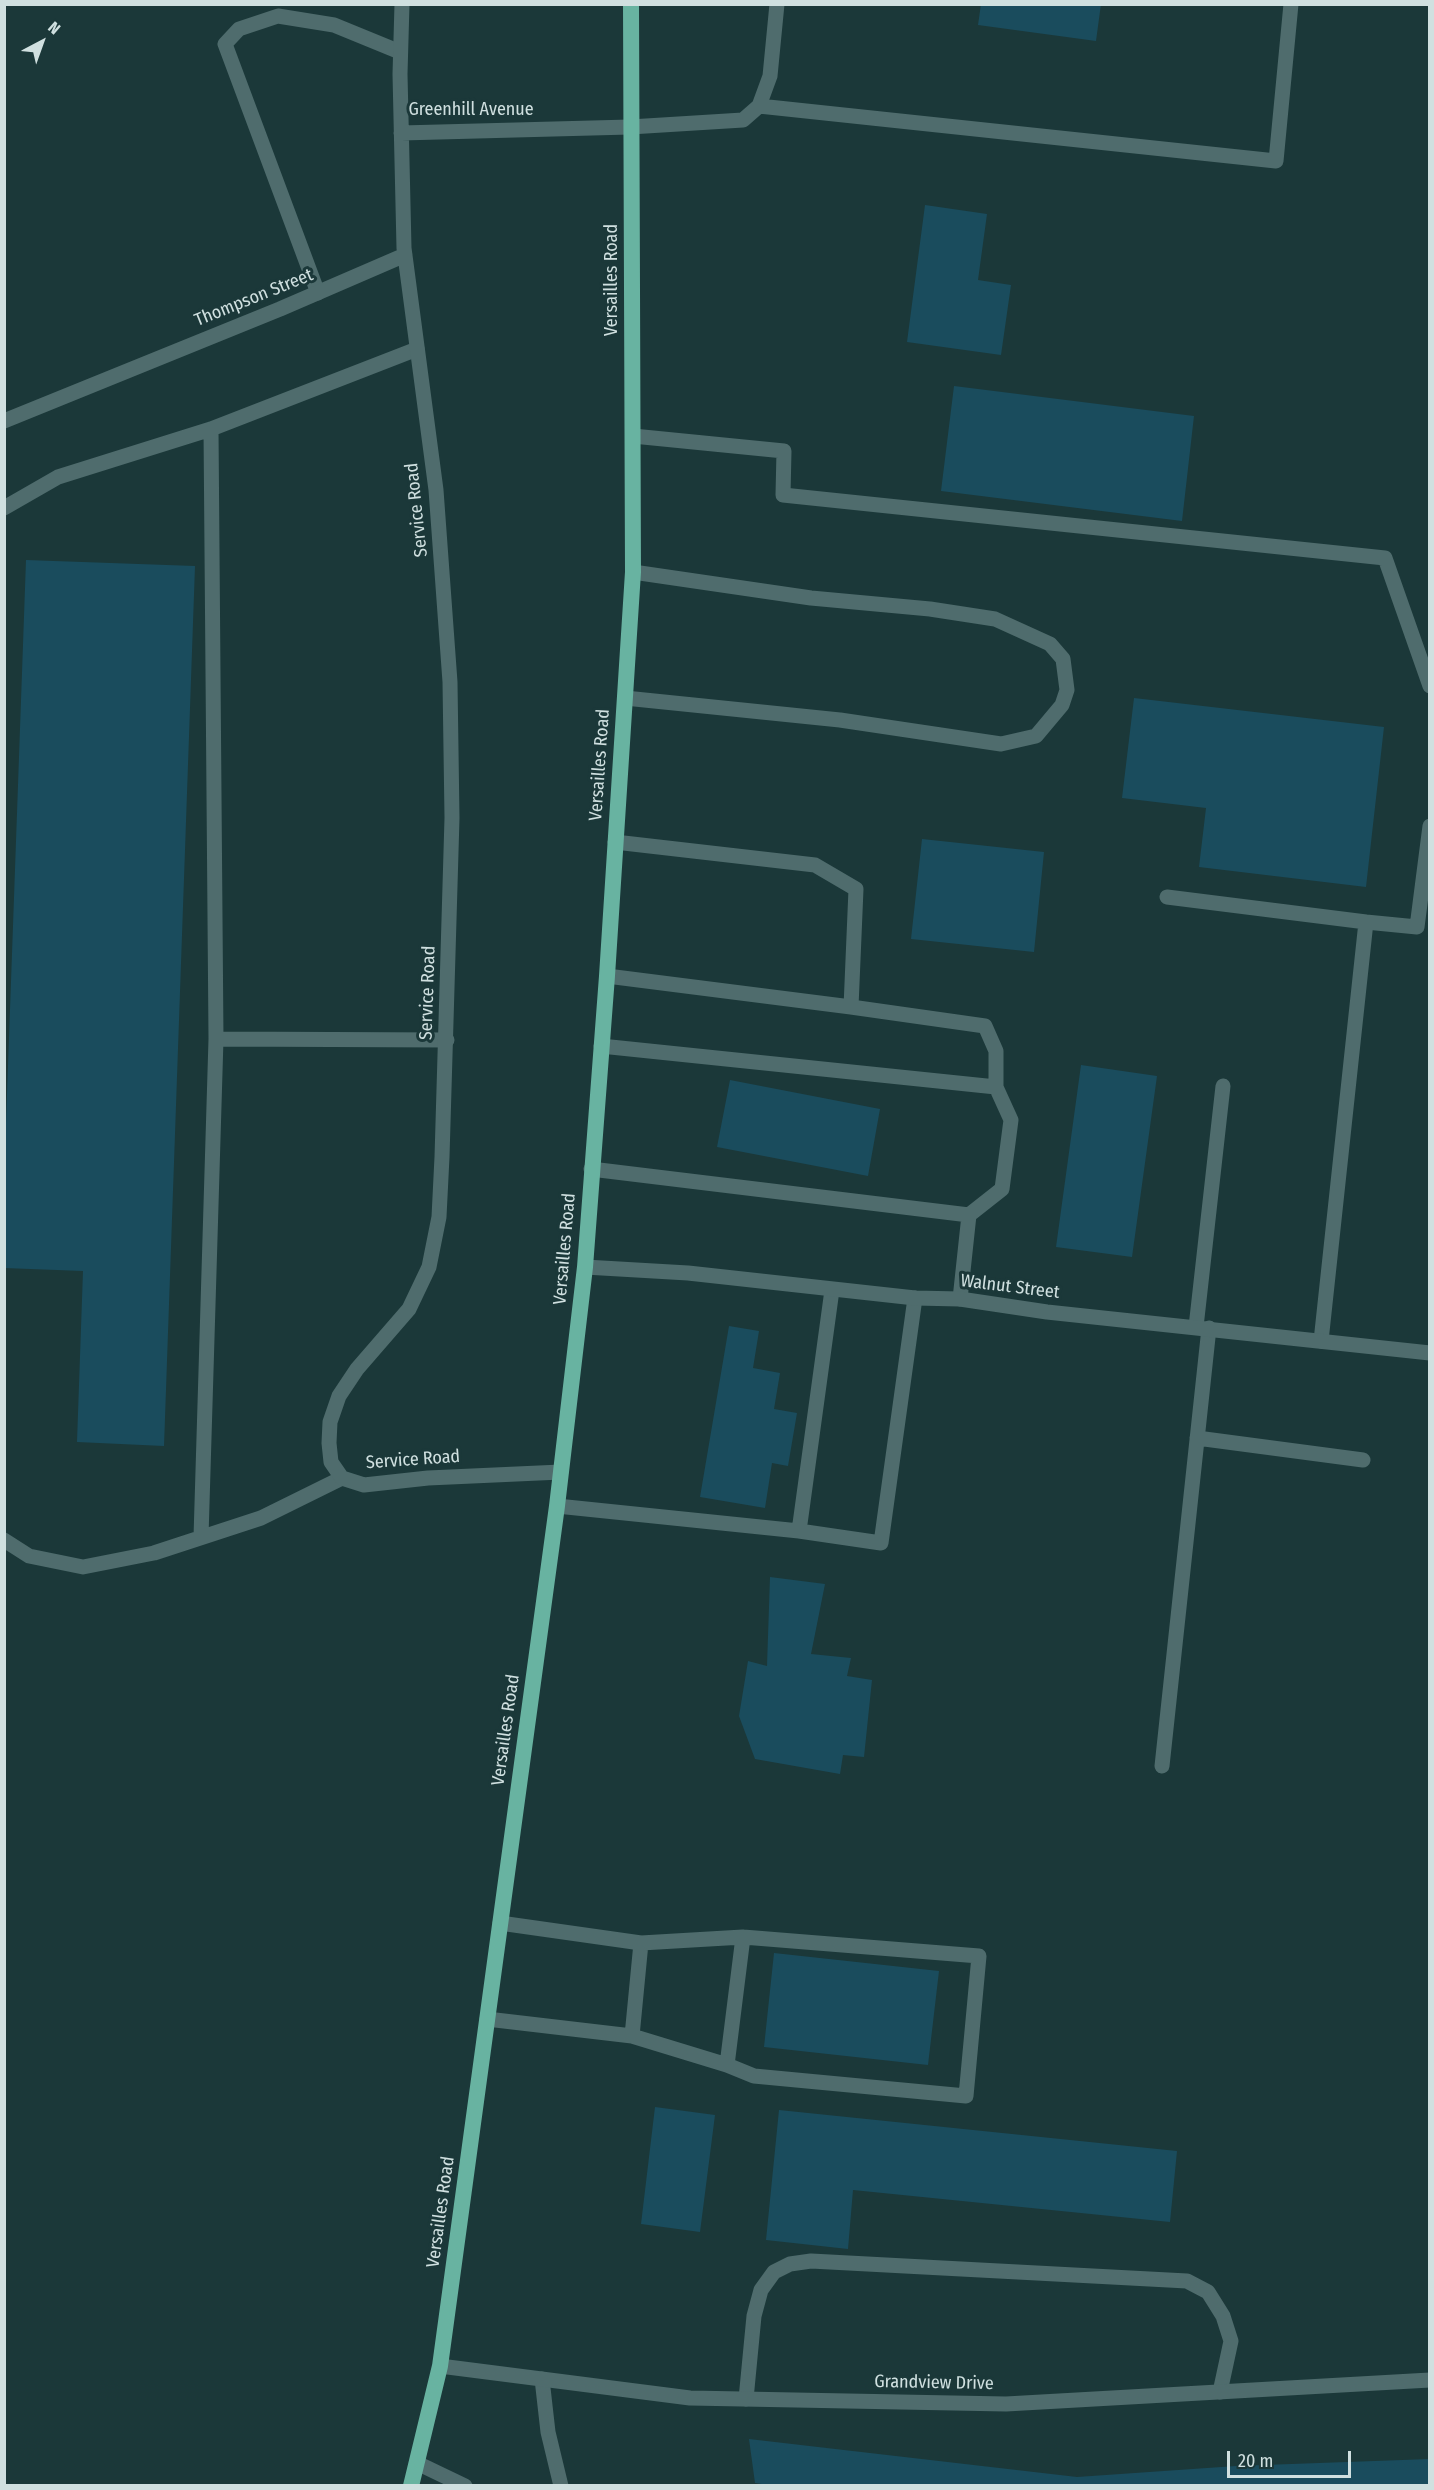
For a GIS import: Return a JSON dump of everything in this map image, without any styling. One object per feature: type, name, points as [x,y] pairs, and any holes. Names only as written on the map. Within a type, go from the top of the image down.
[{"type":"highway","name":"Versailles Road","points":[[411,2486],[440,2366],[557,1506],[585,1267],[607,976],[633,572],[631,4]]},
{"type":"street","name":"Greenhill Avenue","points":[[402,4],[401,133],[630,127],[743,120],[759,106]]},
{"type":"street","points":[[777,4],[770,76],[759,106],[1276,161],[1291,4]]},
{"type":"street","points":[[318,293],[225,44],[239,29],[278,16],[334,25],[400,52]]},
{"type":"street","points":[[401,133],[405,255]]},
{"type":"street","name":"Thompson Street","points":[[4,422],[405,255]]},
{"type":"street","name":"Service Road","points":[[405,255],[441,541],[450,682],[452,818],[447,1040],[439,1216],[429,1267],[410,1309],[357,1369],[339,1396],[330,1422],[331,1462],[342,1478],[364,1485],[428,1478],[561,1472]]},
{"type":"street","points":[[4,508],[58,477],[211,429],[417,349]]},
{"type":"street","points":[[201,1537],[216,1039],[211,429]]},
{"type":"street","points":[[633,436],[784,451],[783,495],[1385,558],[1430,686]]},
{"type":"street","points":[[624,698],[840,720],[1001,744],[1036,736],[1062,705],[1067,690],[1063,659],[1050,644],[995,619],[930,609],[811,598],[633,572]]},
{"type":"street","points":[[1167,897],[1417,927],[1430,826]]},
{"type":"street","points":[[615,842],[815,865],[856,889],[851,1007]]},
{"type":"street","points":[[1321,1341],[1366,922]]},
{"type":"street","points":[[591,1169],[969,1215],[1002,1190],[1011,1120],[996,1087],[996,1051],[985,1026],[607,976]]},
{"type":"street","points":[[216,1039],[447,1040]]},
{"type":"street","points":[[601,1046],[996,1087]]},
{"type":"street","points":[[1162,1766],[1197,1438],[1203,1328],[1223,1086]]},
{"type":"street","points":[[960,1299],[969,1215]]},
{"type":"street","name":"Walnut Street","points":[[585,1267],[698,1274],[915,1298],[960,1299],[1047,1312],[1430,1353]]},
{"type":"street","points":[[799,1531],[832,1290]]},
{"type":"street","points":[[557,1506],[799,1531],[881,1543],[915,1298]]},
{"type":"street","points":[[1197,1438],[1364,1460]]},
{"type":"street","points":[[4,1540],[29,1556],[83,1567],[154,1553],[261,1518],[342,1478]]},
{"type":"street","points":[[487,2019],[632,2036],[727,2065],[753,2076],[966,2096],[980,1956],[743,1938],[641,1943],[500,1923]]},
{"type":"street","points":[[727,2065],[743,1938]]},
{"type":"street","points":[[632,2036],[641,1943]]},
{"type":"street","points":[[746,2400],[754,2316],[761,2290],[774,2272],[790,2264],[812,2261],[1187,2281],[1208,2292],[1223,2316],[1231,2341],[1220,2392]]},
{"type":"street","name":"Grandview Drive","points":[[440,2366],[690,2398],[1006,2404],[1430,2380]]},
{"type":"street","points":[[542,2379],[548,2432],[561,2486]]},
{"type":"street","points":[[417,2463],[465,2486]]},
{"type":"building","points":[[981,4],[1101,4],[1096,41],[978,25]]},
{"type":"building","points":[[925,205],[987,214],[978,280],[1011,285],[1001,355],[907,342]]},
{"type":"building","points":[[954,386],[1194,416],[1182,521],[941,491]]},
{"type":"building","points":[[26,560],[195,566],[164,1446],[77,1442],[83,1271],[4,1268],[4,1178]]},
{"type":"building","points":[[1134,698],[1384,727],[1366,887],[1199,867],[1206,808],[1122,798]]},
{"type":"building","points":[[922,839],[1044,852],[1034,952],[911,939]]},
{"type":"building","points":[[1081,1065],[1157,1076],[1132,1257],[1056,1247]]},
{"type":"building","points":[[730,1080],[880,1109],[868,1176],[717,1147]]},
{"type":"building","points":[[729,1326],[759,1331],[753,1368],[780,1373],[774,1409],[797,1413],[788,1466],[772,1463],[765,1508],[700,1497]]},
{"type":"building","points":[[770,1577],[825,1584],[811,1654],[851,1658],[847,1676],[872,1680],[864,1757],[843,1755],[840,1774],[755,1759],[739,1716],[748,1661],[767,1666]]},
{"type":"building","points":[[774,1953],[939,1971],[928,2065],[764,2047]]},
{"type":"building","points":[[655,2107],[715,2115],[700,2232],[641,2224]]},
{"type":"building","points":[[779,2110],[1177,2151],[1170,2222],[853,2190],[848,2249],[766,2240]]},
{"type":"building","points":[[749,2439],[1077,2477],[1236,2466],[1430,2459],[1430,2486],[775,2486],[755,2483]]}]
